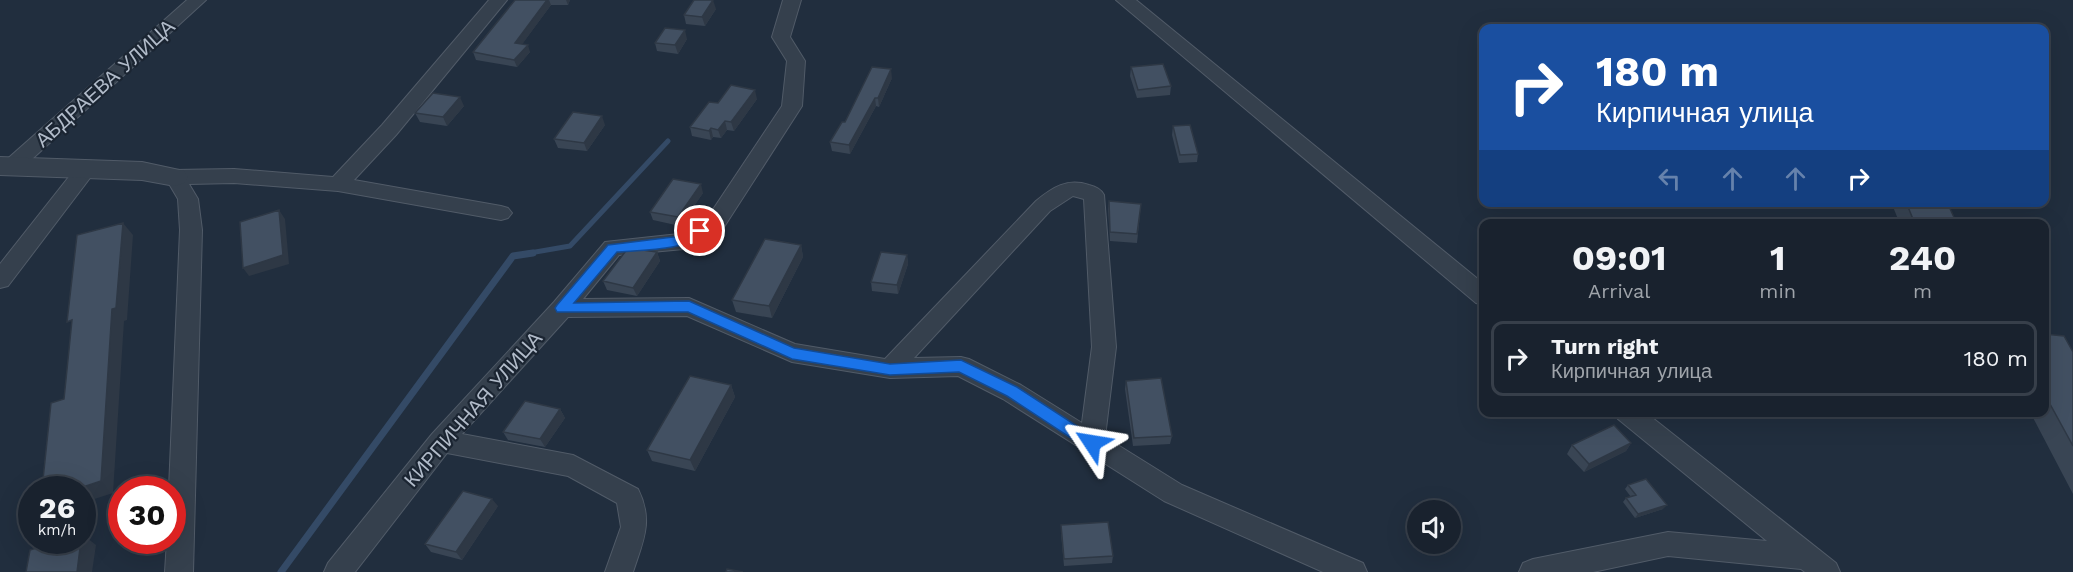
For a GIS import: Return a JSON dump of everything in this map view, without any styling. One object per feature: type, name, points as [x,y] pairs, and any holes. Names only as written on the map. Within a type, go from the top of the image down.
[{"type":"street","name":"АБДРАЕВА УЛИЦА","points":[[6,166],[197,0]]},
{"type":"street","points":[[338,184],[389,130],[498,0]]},
{"type":"street","name":"КИРПИЧНАЯ УЛИЦА","points":[[338,572],[441,441],[562,308],[613,248],[684,241],[716,222],[792,106],[796,61],[781,37],[792,0]]},
{"type":"street","points":[[1125,0],[1479,293]]},
{"type":"street","points":[[6,166],[142,171],[175,177],[234,176],[338,184],[501,213]]},
{"type":"street","points":[[0,279],[86,169]]},
{"type":"street","points":[[175,177],[188,200],[191,230],[179,572]]},
{"type":"street","points":[[890,369],[1043,206],[1062,191],[1080,187],[1094,195],[1104,347],[1092,443]]},
{"type":"street","points":[[562,308],[689,307],[792,353],[890,369],[961,366],[1012,392],[1173,493],[1353,572]]},
{"type":"street","points":[[1633,417],[1817,565]]},
{"type":"street","points":[[441,441],[573,466],[629,497],[634,527],[619,572]]},
{"type":"street","points":[[1533,572],[1668,544],[1817,565]]},
{"type":"building","points":[[515,0],[547,0],[515,43],[528,45],[514,60],[473,52]]},
{"type":"building","points":[[694,0],[713,0],[702,17],[684,15]]},
{"type":"building","points":[[665,28],[685,30],[675,45],[655,43]]},
{"type":"building","points":[[1163,64],[1171,86],[1138,90],[1131,67]]},
{"type":"building","points":[[872,67],[891,69],[878,98],[875,98],[849,145],[830,142],[842,122],[845,122]]},
{"type":"building","points":[[731,85],[755,90],[731,122],[725,121],[718,130],[711,128],[709,131],[690,127],[709,102],[718,103]]},
{"type":"building","points":[[433,93],[460,97],[443,117],[415,113]]},
{"type":"building","points":[[573,112],[602,116],[584,143],[554,139]]},
{"type":"building","points":[[1190,125],[1198,154],[1180,155],[1173,126]]},
{"type":"building","points":[[673,179],[701,184],[678,217],[650,212]]},
{"type":"building","points":[[1109,201],[1141,204],[1137,234],[1110,232]]},
{"type":"building","points":[[1908,207],[1949,207],[1955,219],[1913,219]]},
{"type":"building","points":[[279,210],[283,255],[243,268],[240,222]]},
{"type":"building","points":[[123,223],[116,308],[112,309],[101,481],[96,483],[96,476],[43,476],[51,403],[64,399],[72,320],[67,322],[77,235]]},
{"type":"building","points":[[765,239],[801,245],[769,306],[732,300]]},
{"type":"building","points":[[628,248],[657,252],[633,288],[603,281]]},
{"type":"building","points":[[881,252],[907,255],[897,285],[871,282]]},
{"type":"building","points":[[2049,334],[2064,336],[2073,352],[2073,446],[2049,402]]},
{"type":"building","points":[[690,376],[731,385],[690,460],[647,450]]},
{"type":"building","points":[[1161,378],[1172,436],[1134,438],[1126,381]]},
{"type":"building","points":[[525,401],[560,409],[540,439],[503,432]]},
{"type":"building","points":[[1614,425],[1631,443],[1589,464],[1572,445]]},
{"type":"building","points":[[1646,479],[1667,505],[1638,514],[1626,498],[1636,495],[1628,485]]},
{"type":"building","points":[[463,491],[492,499],[456,552],[425,544]]},
{"type":"building","points":[[1108,522],[1113,556],[1064,559],[1061,525]]},
{"type":"building","points":[[29,554],[79,554],[77,572],[26,572]]},
{"type":"building","points":[[727,569],[743,572],[726,572]]},
{"type":"waterway","points":[[524,254],[570,246],[668,141]]},
{"type":"waterway","points":[[281,572],[513,256],[533,253]]},
{"type":"route","points":[[700,231],[684,241],[613,248],[562,308],[689,307],[792,353],[890,369],[961,366],[1012,392],[1092,443]]}]
